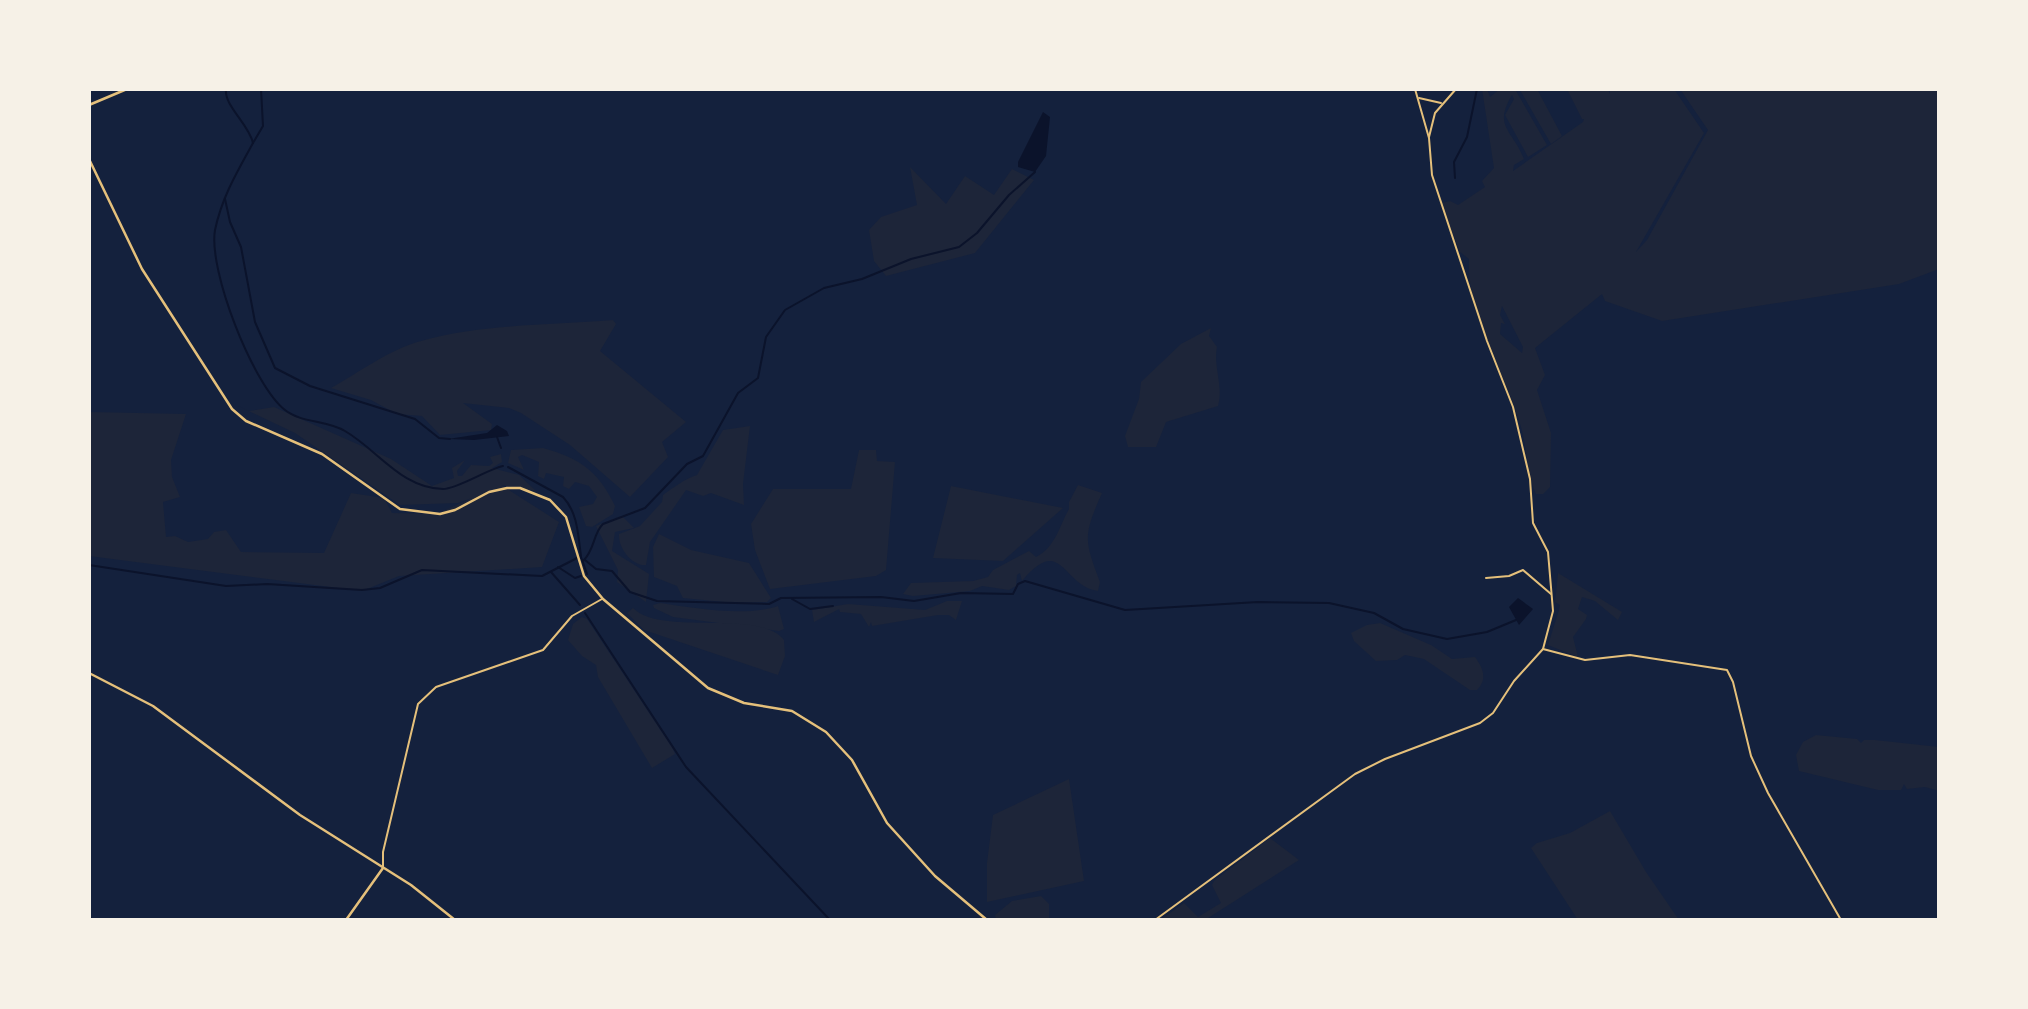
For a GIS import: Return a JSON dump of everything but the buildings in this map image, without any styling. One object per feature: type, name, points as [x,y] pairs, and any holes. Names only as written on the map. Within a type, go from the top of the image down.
[{"type":"street","points":[[89,105],[127,89]]},
{"type":"street","points":[[1155,920],[1355,774],[1385,758],[1480,723],[1493,713],[1514,681],[1543,649],[1551,622],[1552,595],[1548,552],[1531,514],[1530,479],[1522,440],[1432,175],[1429,138],[1415,89]]},
{"type":"street","points":[[1429,138],[1435,113],[1456,89]]},
{"type":"street","points":[[1418,98],[1442,104]]},
{"type":"street","points":[[89,159],[142,269],[232,410],[246,421],[322,454],[400,509],[440,514],[455,510],[497,489],[513,488],[537,494],[561,510],[578,562],[588,582],[603,598],[708,688],[744,703],[792,711],[826,732],[852,760],[887,823],[935,876],[987,920]]},
{"type":"street","points":[[1486,578],[1509,576],[1523,570],[1548,587],[1552,595]]},
{"type":"street","points":[[346,920],[383,867],[383,852],[418,704],[436,687],[543,650],[572,616],[603,598]]},
{"type":"street","points":[[1543,649],[1580,659],[1630,655],[1727,670],[1734,682],[1751,757],[1768,793],[1841,920]]},
{"type":"street","points":[[89,673],[153,706],[300,815],[430,898],[455,920]]},
{"type":"shaded area","points":[[1482,89],[1487,89],[1490,97],[1500,89],[1515,89],[1547,145],[1528,157],[1505,115],[1514,99],[1512,95],[1504,114],[1504,121],[1524,159],[1514,165],[1513,171],[1583,122],[1584,119],[1567,89],[1608,89],[1610,94],[1610,89],[1674,89],[1704,133],[1636,252],[1647,240],[1708,130],[1680,89],[1939,89],[1939,269],[1899,284],[1662,321],[1605,301],[1602,294],[1535,348],[1545,375],[1537,390],[1551,433],[1550,487],[1543,494],[1536,494],[1521,427],[1474,302],[1469,259],[1460,252],[1441,203],[1450,201],[1458,205],[1485,187],[1482,181],[1494,168]],"holes":[[[1502,306],[1523,347],[1522,353],[1500,334],[1501,323],[1505,324],[1500,315]]]},
{"type":"shaded area","points":[[1537,89],[1562,136],[1551,144],[1520,90]]},
{"type":"shaded area","points":[[1043,112],[1050,117],[1046,156],[1035,172],[1018,167],[1018,162]]},
{"type":"shaded area","points":[[910,167],[946,204],[965,176],[994,195],[1012,169],[1034,180],[975,253],[886,276],[874,261],[869,230],[881,217],[917,205]]},
{"type":"shaded area","points":[[613,320],[616,324],[600,351],[686,422],[662,442],[668,457],[630,497],[570,445],[509,408],[463,403],[492,424],[491,430],[440,435],[422,416],[397,414],[371,400],[331,388],[397,350],[444,335],[492,328]]},
{"type":"shaded area","points":[[1211,328],[1209,336],[1217,347],[1220,392],[1218,406],[1166,422],[1156,447],[1128,447],[1125,436],[1139,399],[1141,382],[1181,344]]},
{"type":"shaded area","points":[[238,406],[249,411],[274,407],[391,459],[432,486],[454,478],[452,468],[465,460],[457,471],[458,476],[462,476],[471,465],[489,466],[493,463],[490,457],[501,454],[502,462],[492,468],[519,475],[536,491],[501,485],[559,522],[542,567],[399,576],[362,591],[89,556],[89,412],[186,414],[171,460],[172,477],[180,497],[163,502],[166,537],[175,536],[188,542],[208,539],[214,532],[226,530],[241,552],[324,553],[351,493],[384,498],[392,513],[437,514],[472,498],[458,503],[400,505],[295,433]]},
{"type":"shaded area","points":[[497,425],[507,431],[509,436],[474,440],[448,439],[487,433]]},
{"type":"shaded area","points":[[750,426],[743,484],[744,505],[711,493],[703,496],[686,490],[650,542],[646,565],[631,559],[621,545],[619,534],[640,526],[662,502],[663,495],[697,475],[723,430]]},
{"type":"shaded area","points":[[543,448],[578,462],[595,475],[615,506],[613,514],[592,527],[586,526],[579,507],[593,504],[597,497],[589,486],[575,482],[569,489],[563,486],[564,477],[546,473],[544,479],[538,476],[539,462],[522,455],[518,457],[524,470],[508,463],[511,450]]},
{"type":"shaded area","points":[[859,450],[876,450],[877,461],[895,462],[886,570],[876,576],[770,589],[755,550],[751,524],[773,489],[851,489]]},
{"type":"shaded area","points":[[1078,485],[1102,493],[1091,519],[1088,538],[1100,582],[1098,591],[1077,581],[1062,566],[1046,562],[1035,567],[1022,581],[1020,573],[1017,575],[1016,586],[1009,590],[982,586],[970,591],[913,596],[903,594],[911,583],[973,581],[988,577],[993,570],[1029,551],[1036,557],[1043,553],[1053,541]]},
{"type":"shaded area","points":[[951,486],[1063,508],[1003,561],[933,558]]},
{"type":"shaded area","points":[[622,516],[634,528],[615,532],[612,551],[649,574],[646,602],[617,582],[618,570],[596,526]]},
{"type":"shaded area","points":[[659,534],[691,550],[749,563],[771,598],[767,602],[734,603],[683,598],[677,586],[654,577],[653,547]]},
{"type":"shaded area","points":[[1558,573],[1622,612],[1618,620],[1595,601],[1582,597],[1578,609],[1587,615],[1573,637],[1578,657],[1548,645],[1560,605],[1555,602]]},
{"type":"shaded area","points":[[1518,598],[1533,609],[1519,625],[1509,607]]},
{"type":"shaded area","points":[[947,601],[962,601],[956,620],[949,615],[938,615],[872,626],[871,622],[869,627],[861,614],[840,612],[839,609],[814,622],[812,610],[848,604],[925,610]]},
{"type":"shaded area","points":[[660,603],[735,611],[778,606],[784,629],[779,631],[673,617],[654,608],[653,605]]},
{"type":"shaded area","points":[[633,608],[647,616],[665,621],[733,623],[772,631],[784,640],[785,656],[778,675],[644,630],[627,613]]},
{"type":"shaded area","points":[[582,617],[587,619],[673,749],[675,754],[652,768],[598,677],[596,665],[582,656],[568,640],[573,624]]},
{"type":"shaded area","points":[[1380,623],[1431,645],[1452,659],[1475,657],[1483,674],[1480,686],[1477,690],[1470,690],[1424,659],[1405,655],[1397,660],[1376,661],[1354,641],[1351,633],[1367,625]]},
{"type":"shaded area","points":[[1816,735],[1857,739],[1861,743],[1864,740],[1875,740],[1939,747],[1939,791],[1925,787],[1907,789],[1904,784],[1901,790],[1878,790],[1799,771],[1796,755],[1803,742]]},
{"type":"shaded area","points":[[1069,779],[1084,881],[987,902],[987,863],[993,815]]},
{"type":"shaded area","points":[[1610,811],[1646,872],[1679,920],[1578,920],[1531,848],[1537,843],[1570,833]]},
{"type":"shaded area","points":[[1270,838],[1299,860],[1205,920],[1160,920],[1184,903],[1198,917],[1221,903],[1212,885],[1214,881]]},
{"type":"shaded area","points":[[1041,896],[1049,904],[1049,920],[996,920],[995,915],[1012,901]]},
{"type":"waterway","points":[[226,89],[229,102],[253,143],[231,185],[215,230],[218,271],[235,326],[247,353],[273,397],[291,414],[345,431],[402,475],[428,487],[449,488],[503,466]]},
{"type":"waterway","points":[[253,143],[263,126],[261,89]]},
{"type":"waterway","points":[[1455,178],[1454,162],[1467,137],[1477,89]]},
{"type":"waterway","points":[[583,561],[603,524],[645,508],[687,464],[703,456],[738,393],[758,378],[766,337],[785,310],[824,288],[862,279],[911,259],[959,247],[977,233],[1009,195],[1035,172]]},
{"type":"waterway","points":[[225,199],[230,222],[241,247],[255,322],[275,368],[310,386],[415,419],[439,438],[450,439]]},
{"type":"waterway","points":[[497,437],[501,448]]},
{"type":"waterway","points":[[89,565],[226,586],[267,584],[362,590],[380,588],[422,570],[542,576],[581,556],[578,532],[568,503],[563,497],[508,467]]},
{"type":"waterway","points":[[581,557],[587,574]]},
{"type":"waterway","points":[[585,560],[596,569],[612,571],[630,592],[657,601],[769,604],[781,598],[881,597],[914,601],[961,593],[1013,594],[1018,584],[1025,581],[1125,610],[1258,602],[1329,603],[1374,613],[1403,629],[1447,639],[1487,632],[1516,620]]},
{"type":"waterway","points":[[558,567],[575,578],[581,576]]},
{"type":"waterway","points":[[551,572],[580,605]]},
{"type":"waterway","points":[[792,599],[810,609],[833,606]]},
{"type":"waterway","points":[[585,613],[686,767],[830,920]]},
{"type":"waterway","points":[[89,917],[93,920]]}]
